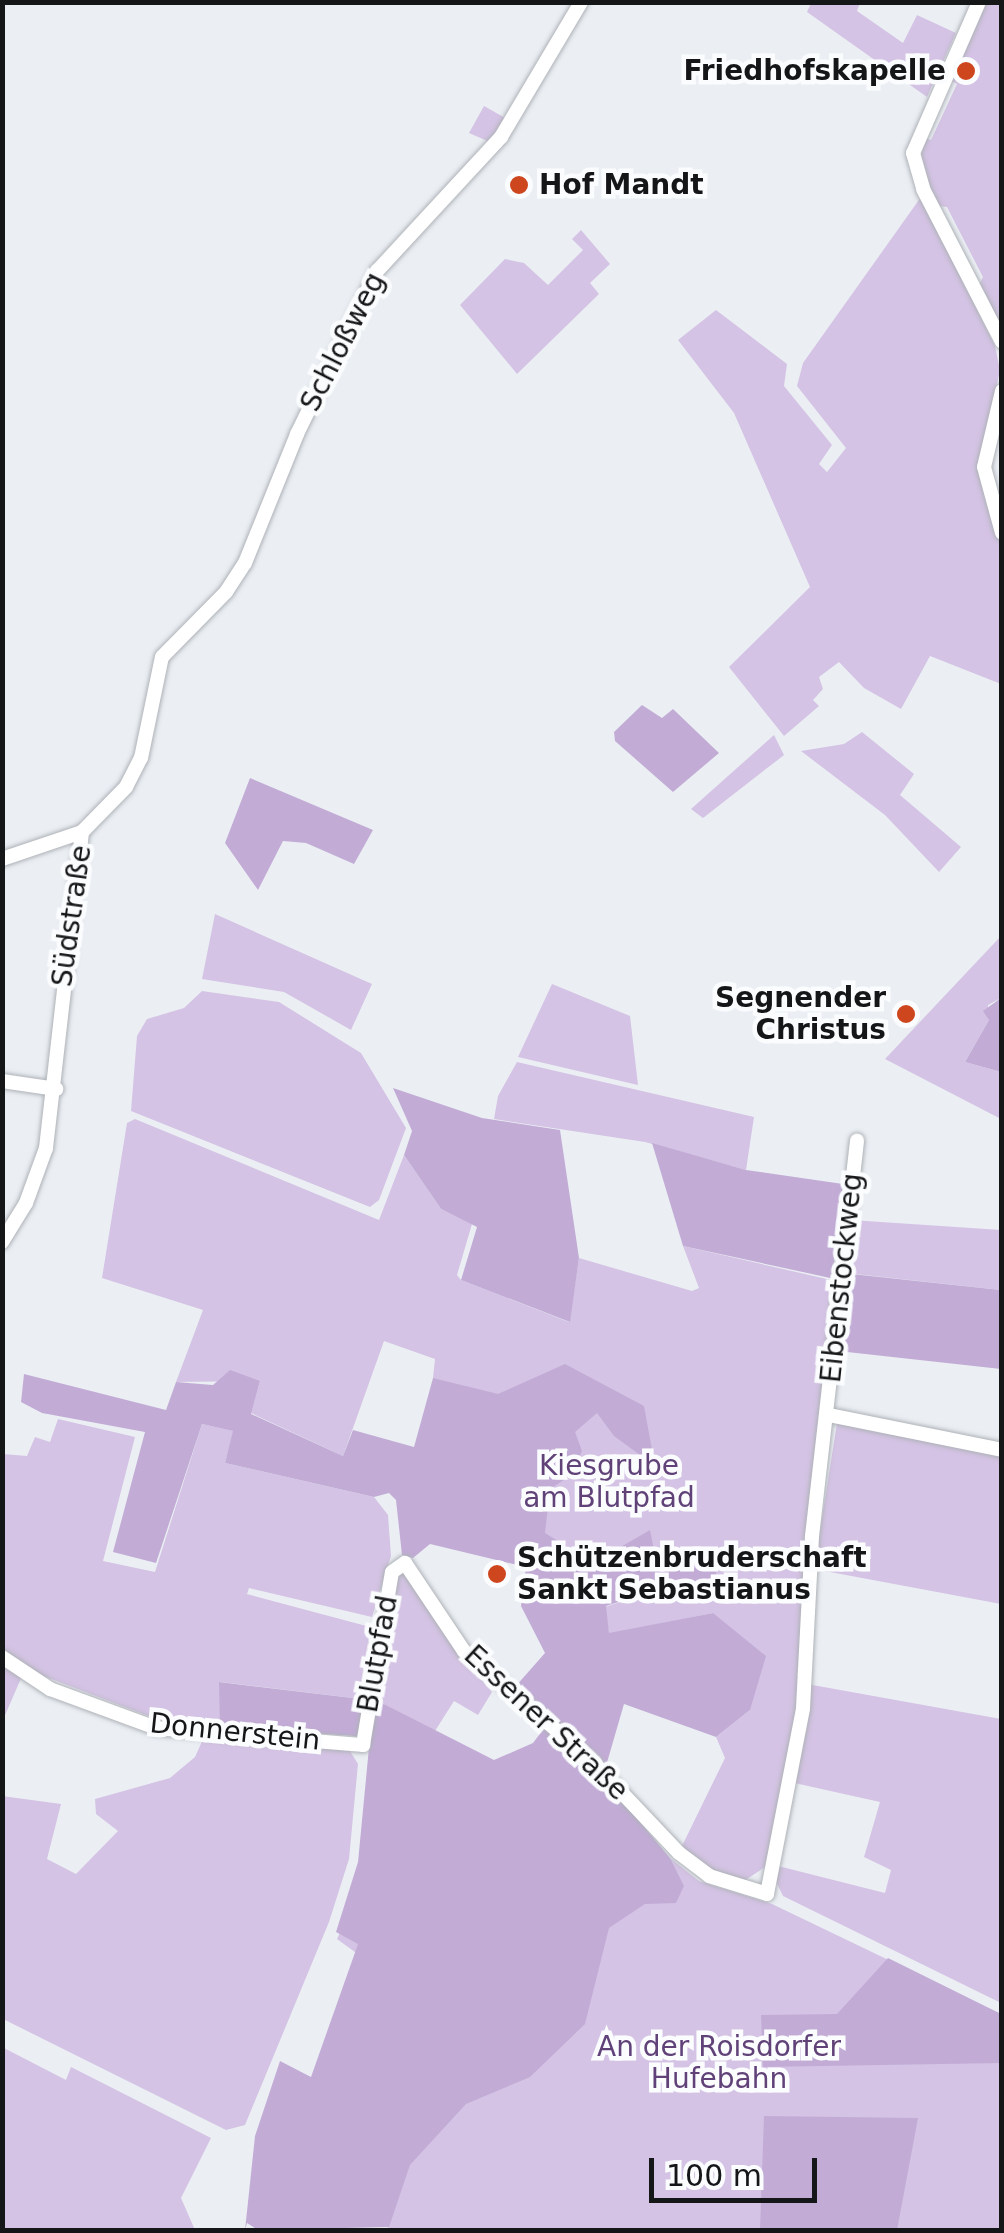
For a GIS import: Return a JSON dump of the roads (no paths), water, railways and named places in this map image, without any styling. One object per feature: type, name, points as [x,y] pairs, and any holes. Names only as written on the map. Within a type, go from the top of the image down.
[{"type":"street","name":"Schloßweg","points":[[247,558],[297,434],[377,271],[501,137],[581,2]]},
{"type":"street","points":[[979,2],[913,153],[923,189],[1002,342]]},
{"type":"street","points":[[1002,391],[984,467],[1002,534]]},
{"type":"street","name":"Südstraße","points":[[56,1089],[82,832],[126,787],[141,758],[162,657],[226,592],[247,558]]},
{"type":"street","points":[[2,859],[82,832]]},
{"type":"street","points":[[2,1082],[56,1089],[46,1148],[2,1242]]},
{"type":"street","name":"Eibenstockweg","points":[[767,1894],[803,1708],[812,1536],[829,1415],[857,1142]]},
{"type":"street","points":[[829,1415],[1002,1450]]},
{"type":"street","name":"Essener Straße","points":[[398,1566],[405,1562],[417,1572],[476,1662],[592,1760],[679,1853],[710,1876],[767,1894]]},
{"type":"street","name":"Blutpfad","points":[[363,1746],[398,1566]]},
{"type":"street","name":"Donnerstein","points":[[2,1658],[50,1689],[156,1728],[363,1746]]},
{"type":"place","name":"Friedhofskapelle","points":[[966,71]]},
{"type":"place","name":"Hof Mandt","points":[[519,185]]},
{"type":"place","name":"Segnender Christus","points":[[906,1014]]},
{"type":"place","name":"Schützenbruderschaft Sankt Sebastianus","points":[[497,1574]]},
{"type":"park label","name":"Kiesgrube am Blutpfad","points":[[609,1482]]},
{"type":"park label","name":"An der Roisdorfer Hufebahn","points":[[719,2063]]}]
